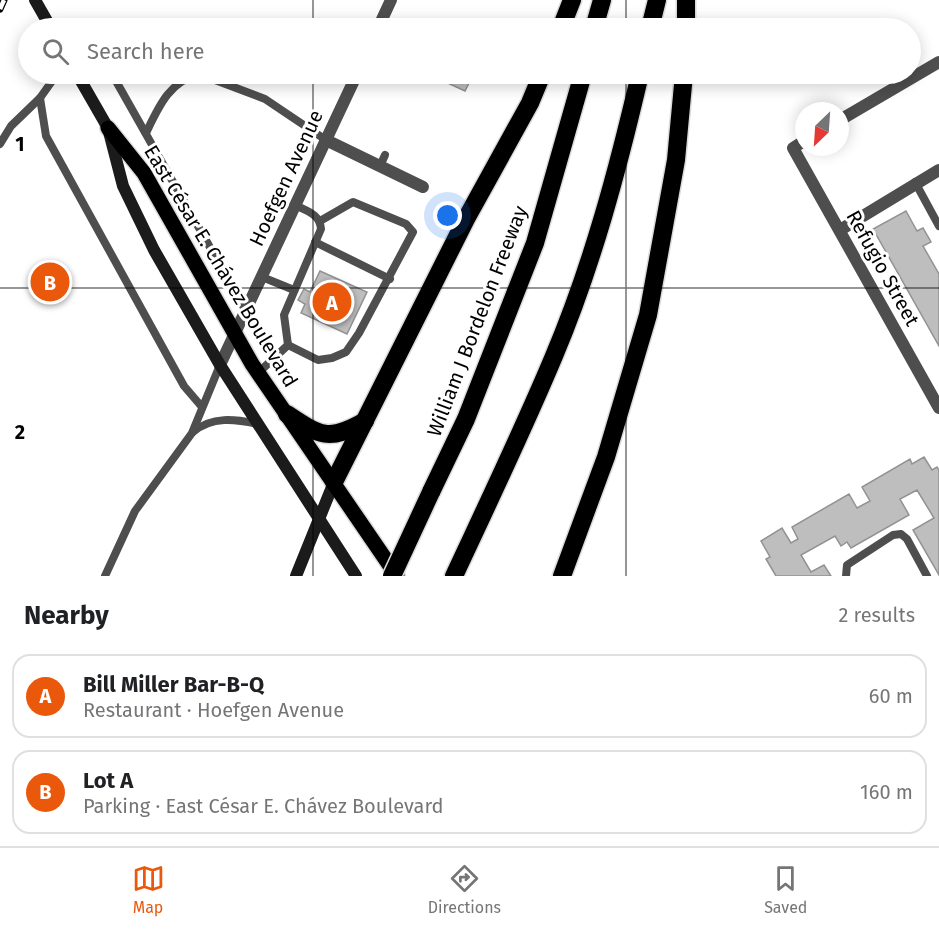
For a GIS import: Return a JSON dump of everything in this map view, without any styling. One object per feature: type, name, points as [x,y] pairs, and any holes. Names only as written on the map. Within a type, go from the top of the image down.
[{"type":"highway","points":[[565,18],[572,0]]},
{"type":"highway","points":[[597,18],[602,0]]},
{"type":"highway","points":[[652,18],[657,0]]},
{"type":"highway","points":[[686,0],[686,18]]},
{"type":"highway","points":[[334,482],[466,219],[530,104],[538,84]]},
{"type":"highway","name":"William J Bordelon Freeway","points":[[392,576],[466,419],[535,243],[580,84]]},
{"type":"highway","points":[[454,576],[559,344],[610,192],[637,84]]},
{"type":"highway","points":[[562,576],[606,457],[648,315],[676,160],[683,84]]},
{"type":"highway","points":[[287,414],[311,430],[332,435],[345,433],[365,421]]},
{"type":"main road","points":[[35,0],[45,18]]},
{"type":"main road","name":"East César E. Chávez Boulevard","points":[[83,84],[108,128],[144,173],[234,335],[258,373],[397,576]]},
{"type":"main road","name":"East César E. Chávez Boulevard","points":[[108,128],[123,186],[138,218],[220,364],[356,576]]},
{"type":"main road","points":[[296,576],[318,516],[334,482]]},
{"type":"street","points":[[383,18],[391,0]]},
{"type":"street","points":[[921,73],[939,62]]},
{"type":"street","name":"Hoefgen Avenue","points":[[220,364],[352,84]]},
{"type":"street","points":[[849,115],[901,84]]},
{"type":"street","points":[[326,140],[382,161],[423,187]]},
{"type":"street","name":"Refugio Street","points":[[805,156],[840,230],[939,408]]},
{"type":"street","points":[[840,230],[915,182],[939,170]]},
{"type":"lane","points":[[0,144],[11,126],[40,98],[50,84]]},
{"type":"lane","points":[[118,84],[246,311]]},
{"type":"lane","points":[[146,133],[163,100],[177,84]]},
{"type":"lane","points":[[225,84],[265,99],[326,140]]},
{"type":"lane","points":[[40,98],[46,136],[184,386],[202,407]]},
{"type":"lane","points":[[915,182],[939,226]]},
{"type":"lane","points":[[288,345],[318,360],[332,358],[346,352],[390,279],[413,232],[406,224],[353,202],[320,221]]},
{"type":"lane","points":[[288,345],[284,315],[321,229],[320,221],[315,214],[296,205]]},
{"type":"lane","points":[[315,242],[390,279]]},
{"type":"lane","points":[[262,277],[294,290]]},
{"type":"lane","points":[[258,373],[288,345]]},
{"type":"lane","points":[[192,433],[220,364]]},
{"type":"lane","points":[[105,576],[135,510],[192,433],[201,425],[221,420],[237,419],[260,425]]},
{"type":"lane","points":[[846,576],[847,565],[893,535],[902,534],[927,576]]},
{"type":"building","points":[[450,84],[468,84],[465,91]]},
{"type":"building","points":[[906,211],[917,231],[923,228],[931,242],[923,246],[939,274],[939,346],[873,229]]},
{"type":"building","points":[[320,271],[367,292],[347,334],[301,313],[305,304],[298,300],[304,289],[310,292]]},
{"type":"building","points":[[924,457],[932,470],[937,467],[939,470],[939,575],[913,530],[934,518],[917,490],[900,499],[909,515],[851,548],[847,542],[841,546],[835,536],[801,555],[811,572],[824,565],[831,576],[776,576],[766,559],[770,557],[761,541],[782,528],[791,543],[798,539],[792,527],[849,494],[857,508],[870,501],[862,487],[910,459],[912,464]]},
{"type":"railway","points":[[0,9],[4,0]]},
{"type":"place","name":"Lot A","points":[[50,282]]},
{"type":"place","name":"Bill Miller Bar-B-Q","points":[[332,302]]}]
